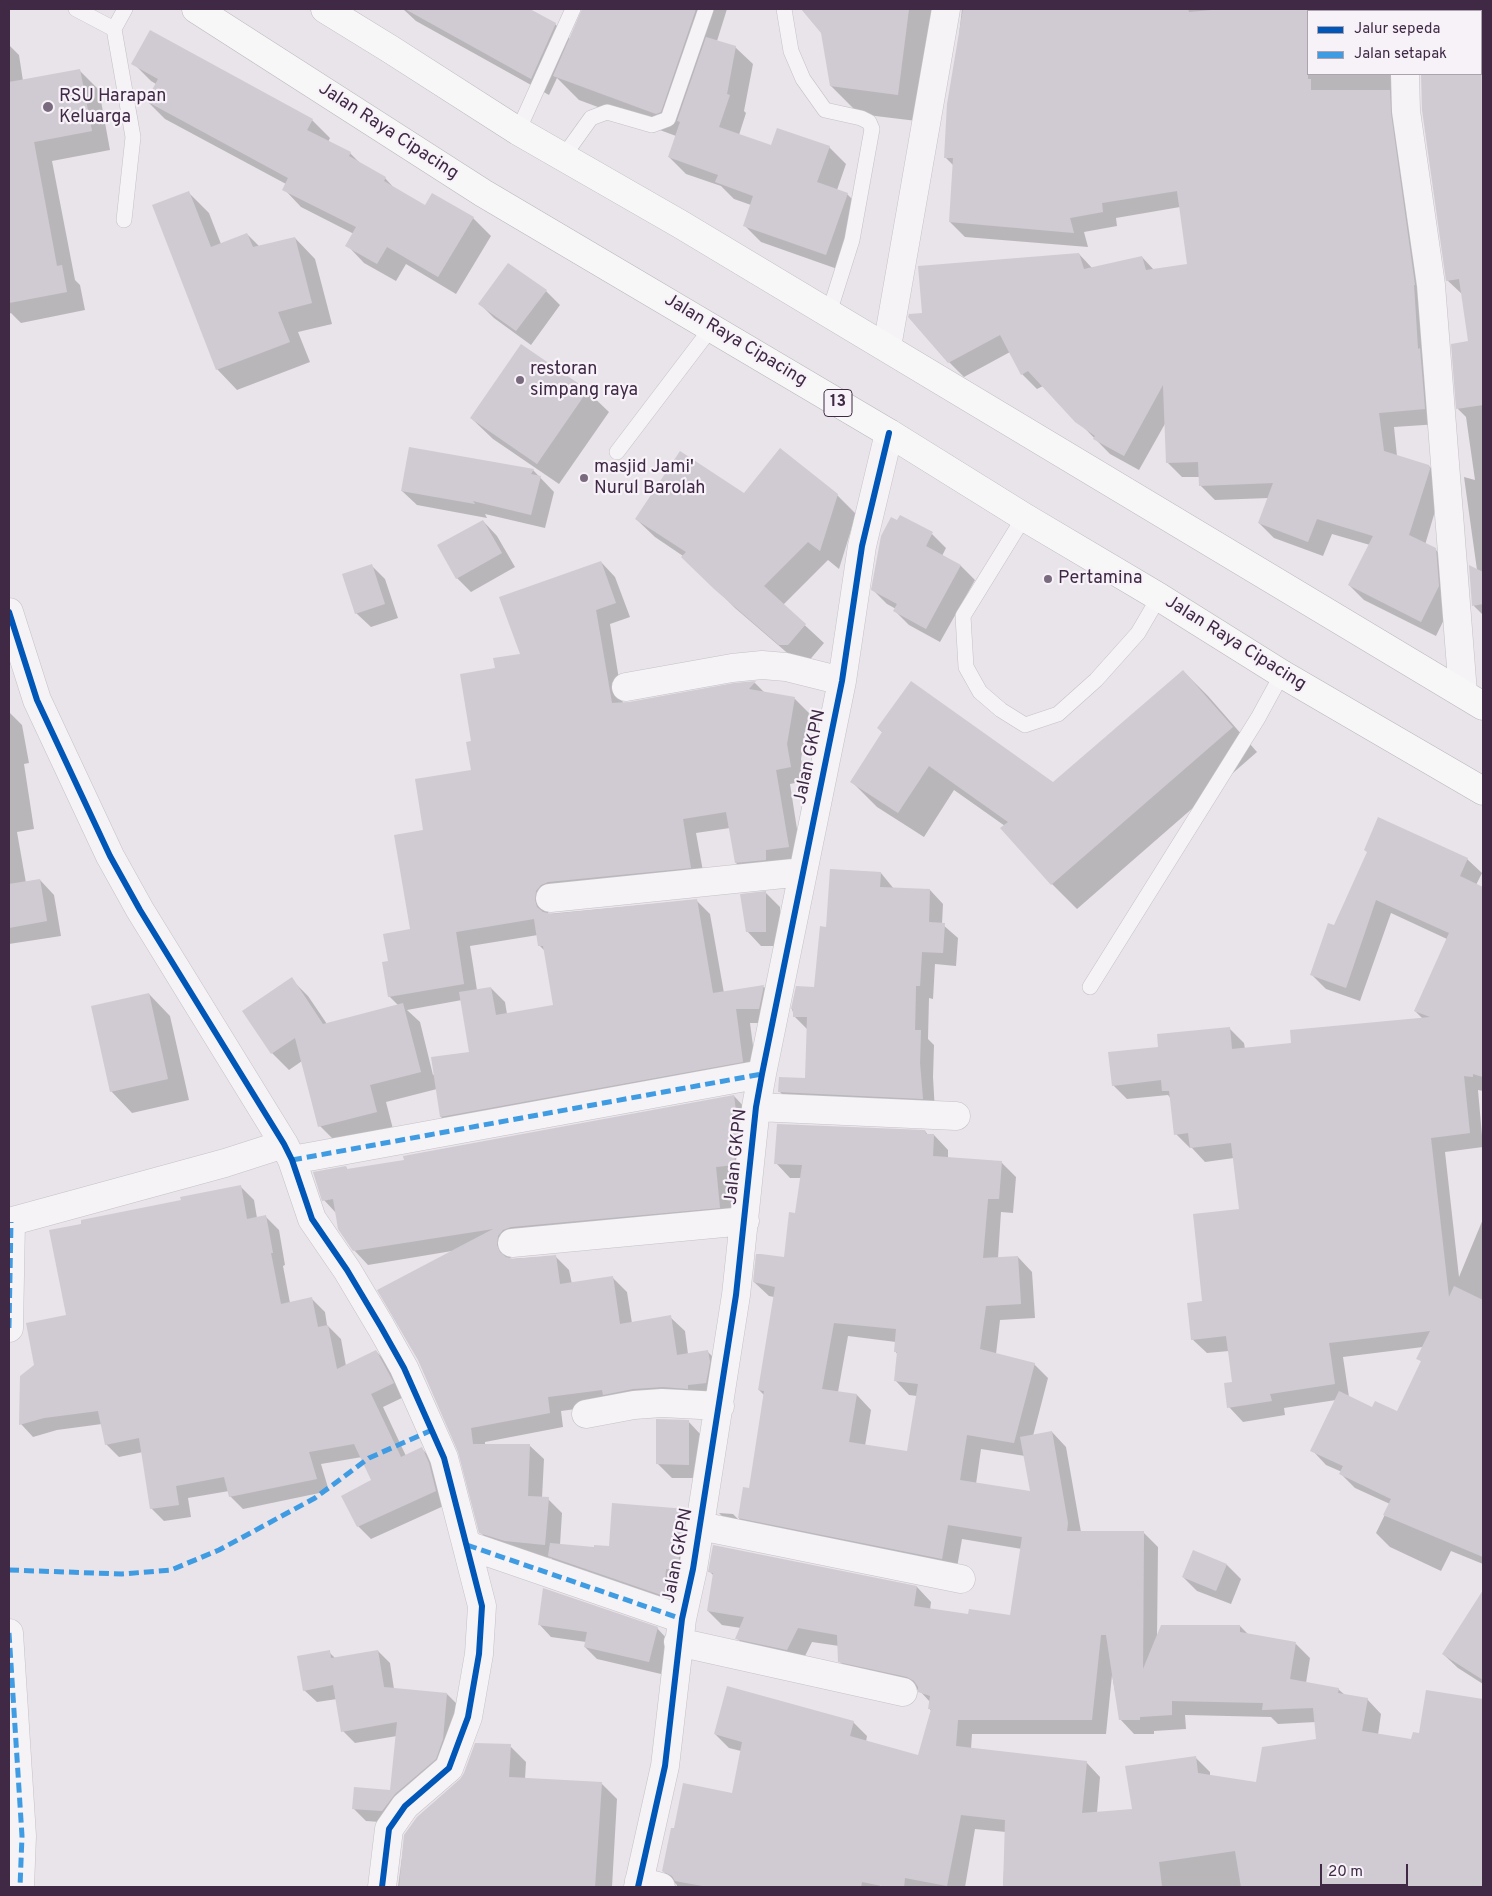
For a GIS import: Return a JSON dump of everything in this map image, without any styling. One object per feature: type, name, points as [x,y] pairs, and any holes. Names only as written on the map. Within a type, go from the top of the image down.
[{"type":"highway","name":"Jalan Raya Cipacing","points":[[196,9],[483,193],[889,433],[1024,518],[1159,597],[1282,674],[1483,791]]},
{"type":"highway","points":[[325,9],[390,48],[518,131],[680,224],[1473,700]]},
{"type":"street","points":[[886,347],[946,9]]},
{"type":"street","points":[[1405,75],[1406,111],[1431,285],[1473,700]]},
{"type":"street","name":"Jalan GKPN","points":[[646,1885],[665,1766],[680,1631],[686,1606],[720,1406],[736,1295],[756,1107],[842,681],[862,546],[889,433]]},
{"type":"street","points":[[9,612],[37,700],[110,856],[140,910],[288,1152],[312,1219],[347,1270],[404,1368],[444,1458],[482,1606],[479,1654],[468,1717],[449,1768],[405,1806],[389,1829],[382,1887]]},
{"type":"street","points":[[626,687],[732,668],[762,665],[786,667],[842,681]]},
{"type":"street","points":[[550,898],[803,872]]},
{"type":"street","points":[[9,1328],[10,1222],[225,1163],[762,1074]]},
{"type":"street","points":[[756,1107],[956,1116]]},
{"type":"street","points":[[512,1243],[745,1220]]},
{"type":"street","points":[[586,1414],[634,1405],[662,1403],[720,1406]]},
{"type":"street","points":[[700,1526],[961,1579]]},
{"type":"street","points":[[467,1545],[680,1631],[903,1692]]},
{"type":"street","points":[[9,1633],[22,1836],[20,1887]]},
{"type":"lane","points":[[78,9],[114,29]]},
{"type":"lane","points":[[124,220],[133,137],[114,29],[125,9]]},
{"type":"lane","points":[[518,131],[573,9]]},
{"type":"lane","points":[[563,157],[591,118],[608,112],[652,125],[668,119],[706,9]]},
{"type":"lane","points":[[784,9],[791,51],[803,79],[826,110],[861,118],[869,122],[872,130],[852,240],[829,313]]},
{"type":"lane","points":[[617,452],[712,327]]},
{"type":"lane","points":[[1024,518],[963,616],[966,667],[980,692],[1001,710],[1025,725],[1058,714],[1096,680],[1138,633],[1159,597]]},
{"type":"lane","points":[[1090,986],[1258,718],[1282,674]]},
{"type":"building","points":[[405,9],[530,9],[556,23],[531,79]]},
{"type":"building","points":[[582,9],[696,9],[661,112],[656,114],[553,76]]},
{"type":"building","points":[[801,9],[909,9],[898,95],[830,86],[821,33]]},
{"type":"building","points":[[963,9],[1188,9],[1189,12],[1223,9],[1308,9],[1307,75],[1308,79],[1311,79],[1311,90],[1390,90],[1391,113],[1415,285],[1418,349],[1420,348],[1425,409],[1379,413],[1384,451],[1429,465],[1430,469],[1409,535],[1436,548],[1439,586],[1421,622],[1348,585],[1373,536],[1317,519],[1308,542],[1258,523],[1273,483],[1199,486],[1198,462],[1166,463],[1163,385],[1124,456],[1093,439],[1095,436],[1075,422],[1028,371],[1021,375],[1000,335],[948,363],[908,317],[909,314],[922,313],[918,266],[1079,253],[1084,269],[1142,256],[1146,270],[1187,264],[1177,191],[1102,203],[1103,212],[1070,218],[1074,233],[949,222],[953,158],[944,158],[947,104]]},
{"type":"building","points":[[150,30],[313,119],[307,130],[351,152],[349,156],[386,177],[384,181],[425,205],[432,193],[474,217],[438,277],[387,247],[377,264],[345,246],[356,227],[282,190],[288,178],[146,101],[158,79],[131,64]]},
{"type":"building","points":[[706,37],[736,46],[727,94],[730,95],[719,127],[771,145],[777,128],[830,146],[817,182],[848,193],[826,255],[743,226],[753,196],[715,182],[718,175],[668,157],[680,122],[677,121]]},
{"type":"building","points":[[80,69],[92,131],[34,142],[57,266],[62,265],[67,292],[9,303],[9,82]]},
{"type":"building","points":[[1483,74],[1483,405],[1456,409],[1451,344],[1468,341],[1459,279],[1446,281],[1422,110],[1421,75]]},
{"type":"building","points":[[189,191],[211,247],[247,233],[253,247],[295,237],[312,303],[278,312],[290,342],[216,370],[152,205]]},
{"type":"building","points":[[508,263],[547,290],[516,331],[478,304]]},
{"type":"building","points":[[521,344],[588,390],[537,464],[470,418]]},
{"type":"building","points":[[409,447],[534,469],[531,474],[541,476],[531,515],[473,501],[475,504],[401,491]]},
{"type":"building","points":[[780,448],[838,494],[820,551],[808,542],[764,586],[806,624],[788,645],[779,645],[714,589],[681,557],[686,552],[635,519],[680,451],[744,493]]},
{"type":"building","points":[[900,515],[933,532],[926,546],[961,565],[926,629],[893,611],[897,604],[871,590],[881,536],[891,517],[897,520]]},
{"type":"building","points":[[483,520],[502,553],[456,579],[437,545]]},
{"type":"building","points":[[601,561],[616,603],[596,610],[612,703],[629,702],[734,683],[756,681],[749,689],[795,697],[787,744],[791,767],[776,770],[789,847],[766,850],[766,860],[735,863],[726,812],[683,819],[691,868],[548,882],[541,885],[536,891],[535,900],[537,907],[543,912],[552,914],[697,899],[713,993],[764,985],[759,1009],[736,1009],[743,1062],[440,1117],[431,1057],[469,1052],[459,992],[491,987],[496,1015],[553,1005],[543,946],[538,946],[534,919],[456,932],[464,984],[388,997],[382,962],[388,961],[383,934],[410,929],[394,835],[423,830],[415,779],[471,770],[466,742],[471,741],[460,674],[495,668],[493,658],[520,654],[499,597]]},
{"type":"building","points":[[372,564],[385,604],[355,614],[342,574]]},
{"type":"building","points":[[1469,565],[1483,572],[1483,604],[1472,606]]},
{"type":"building","points":[[1183,670],[1233,727],[1051,885],[1000,828],[1008,822],[929,766],[898,813],[850,782],[882,732],[877,728],[911,681],[1053,782]]},
{"type":"building","points":[[1378,817],[1468,858],[1460,876],[1483,887],[1483,1077],[1473,1074],[1473,1077],[1464,1076],[1470,1133],[1431,1138],[1449,1297],[1454,1286],[1483,1300],[1483,1557],[1383,1515],[1391,1499],[1339,1474],[1343,1466],[1310,1451],[1339,1391],[1372,1407],[1375,1401],[1397,1411],[1421,1361],[1416,1359],[1430,1331],[1329,1343],[1335,1384],[1270,1394],[1272,1401],[1227,1408],[1224,1383],[1232,1382],[1226,1336],[1191,1340],[1187,1303],[1202,1301],[1193,1214],[1239,1209],[1231,1143],[1190,1148],[1188,1133],[1174,1135],[1169,1091],[1162,1091],[1161,1080],[1112,1086],[1108,1052],[1158,1047],[1157,1034],[1230,1027],[1232,1049],[1291,1043],[1290,1030],[1430,1017],[1414,1011],[1449,933],[1376,900],[1346,988],[1310,975],[1328,923],[1334,925],[1367,852],[1364,850]]},
{"type":"building","points":[[830,869],[881,872],[880,887],[930,889],[929,922],[945,923],[943,953],[922,952],[920,986],[916,986],[915,1030],[921,1030],[920,1063],[923,1099],[778,1092],[779,1077],[805,1078],[807,1017],[793,1017],[793,1009],[791,1009],[796,986],[814,987],[820,926],[826,927]]},
{"type":"building","points":[[40,879],[47,921],[9,928],[9,884]]},
{"type":"building","points":[[766,891],[766,932],[746,932],[740,894]]},
{"type":"building","points":[[292,977],[323,1024],[403,1003],[421,1072],[370,1085],[377,1112],[318,1127],[295,1038],[271,1054],[242,1011]]},
{"type":"building","points":[[149,993],[168,1079],[110,1092],[91,1006]]},
{"type":"building","points":[[734,1095],[738,1128],[734,1165],[716,1167],[720,1208],[511,1227],[503,1230],[498,1236],[497,1245],[500,1252],[506,1257],[513,1259],[556,1255],[560,1284],[613,1276],[620,1324],[671,1315],[677,1355],[708,1350],[710,1362],[706,1383],[688,1385],[688,1389],[663,1387],[633,1389],[603,1395],[602,1390],[548,1397],[550,1413],[471,1428],[473,1444],[530,1444],[528,1496],[549,1497],[545,1545],[505,1541],[479,1533],[458,1452],[418,1360],[377,1290],[493,1229],[353,1251],[338,1229],[333,1199],[322,1201],[313,1172],[346,1166],[347,1169],[404,1160],[403,1156]]},
{"type":"building","points":[[777,1124],[925,1130],[926,1134],[934,1134],[933,1156],[1002,1161],[999,1199],[988,1199],[983,1258],[1018,1256],[1021,1304],[986,1306],[980,1349],[1035,1363],[1014,1443],[967,1435],[960,1480],[1030,1491],[1020,1437],[1052,1431],[1068,1523],[1067,1531],[1144,1531],[1143,1669],[1161,1625],[1240,1625],[1240,1632],[1296,1642],[1290,1679],[1339,1688],[1338,1693],[1368,1698],[1362,1731],[1411,1739],[1413,1732],[1419,1733],[1426,1690],[1483,1699],[1483,1887],[1241,1887],[1235,1851],[1159,1862],[1162,1887],[1003,1887],[1005,1820],[961,1815],[947,1886],[905,1878],[904,1887],[887,1887],[862,1882],[861,1887],[708,1887],[675,1881],[672,1876],[662,1871],[671,1828],[674,1828],[683,1783],[732,1793],[742,1742],[714,1734],[727,1686],[854,1721],[850,1736],[918,1755],[931,1709],[928,1709],[930,1696],[918,1692],[918,1687],[914,1681],[907,1677],[838,1662],[837,1635],[798,1628],[787,1650],[735,1639],[744,1617],[707,1611],[713,1573],[708,1572],[713,1545],[917,1586],[914,1606],[968,1614],[969,1609],[1010,1615],[1022,1537],[948,1525],[942,1559],[738,1518],[743,1487],[749,1488],[764,1391],[758,1390],[775,1287],[753,1282],[756,1254],[784,1257],[789,1212],[795,1213],[802,1165],[774,1164]],"holes":[[[834,1323],[896,1329],[894,1352],[897,1352],[894,1381],[918,1384],[907,1451],[849,1442],[857,1394],[822,1389]],[[1101,1635],[1106,1635],[1119,1720],[1140,1720],[1140,1717],[1172,1715],[1172,1701],[1263,1703],[1262,1710],[1313,1708],[1316,1739],[1262,1747],[1256,1782],[1198,1773],[1196,1756],[1125,1766],[1132,1809],[1082,1813],[1087,1761],[956,1746],[958,1720],[1092,1720]]]},
{"type":"building","points":[[241,1185],[247,1219],[266,1215],[281,1304],[312,1297],[318,1327],[328,1325],[337,1369],[376,1350],[394,1383],[371,1394],[401,1457],[422,1447],[429,1463],[436,1491],[357,1527],[341,1496],[371,1480],[354,1444],[309,1452],[317,1479],[229,1497],[224,1477],[176,1486],[179,1505],[150,1509],[139,1438],[105,1445],[98,1411],[44,1418],[19,1425],[20,1376],[34,1365],[26,1323],[66,1315],[49,1230],[81,1224],[81,1220],[181,1200],[180,1197]]},
{"type":"building","points":[[656,1419],[689,1420],[689,1465],[656,1464]]},
{"type":"building","points":[[612,1503],[687,1509],[677,1570],[666,1569],[664,1596],[548,1556],[550,1543],[594,1547],[594,1545],[609,1546]]},
{"type":"building","points":[[1193,1550],[1227,1564],[1216,1591],[1182,1577]]},
{"type":"building","points":[[543,1588],[658,1627],[649,1662],[584,1647],[587,1632],[538,1625]]},
{"type":"building","points":[[1483,1590],[1483,1680],[1442,1654]]},
{"type":"building","points":[[330,1650],[331,1658],[378,1650],[384,1687],[447,1693],[443,1739],[436,1759],[395,1794],[382,1811],[352,1809],[354,1787],[390,1790],[397,1722],[341,1732],[333,1685],[303,1691],[297,1656]]},
{"type":"building","points":[[475,1743],[511,1744],[509,1777],[602,1782],[595,1887],[399,1887],[404,1835],[417,1817],[460,1779]]},
{"type":"marked path","points":[[292,1160],[762,1074]]},
{"type":"marked path","points":[[9,1328],[11,1222]]},
{"type":"marked path","points":[[9,1570],[122,1574],[171,1570],[219,1550],[315,1498],[369,1458],[432,1430]]},
{"type":"marked path","points":[[467,1545],[682,1619]]},
{"type":"marked path","points":[[9,1633],[22,1836],[20,1887]]},
{"type":"cycle path","points":[[638,1887],[665,1766],[682,1619],[693,1569],[736,1295],[756,1107],[842,681],[862,546],[889,433]]},
{"type":"cycle path","points":[[9,612],[37,700],[110,856],[140,910],[284,1144],[292,1160],[312,1219],[347,1270],[404,1368],[444,1458],[482,1606],[479,1654],[468,1717],[449,1768],[405,1806],[389,1829],[382,1887]]},
{"type":"place","name":"RSU Harapan Keluarga","points":[[48,107]]},
{"type":"place","name":"restoran simpang raya","points":[[520,380]]},
{"type":"place","name":"masjid Jami' Nurul Barolah","points":[[584,478]]},
{"type":"place","name":"Pertamina","points":[[1048,579]]}]
